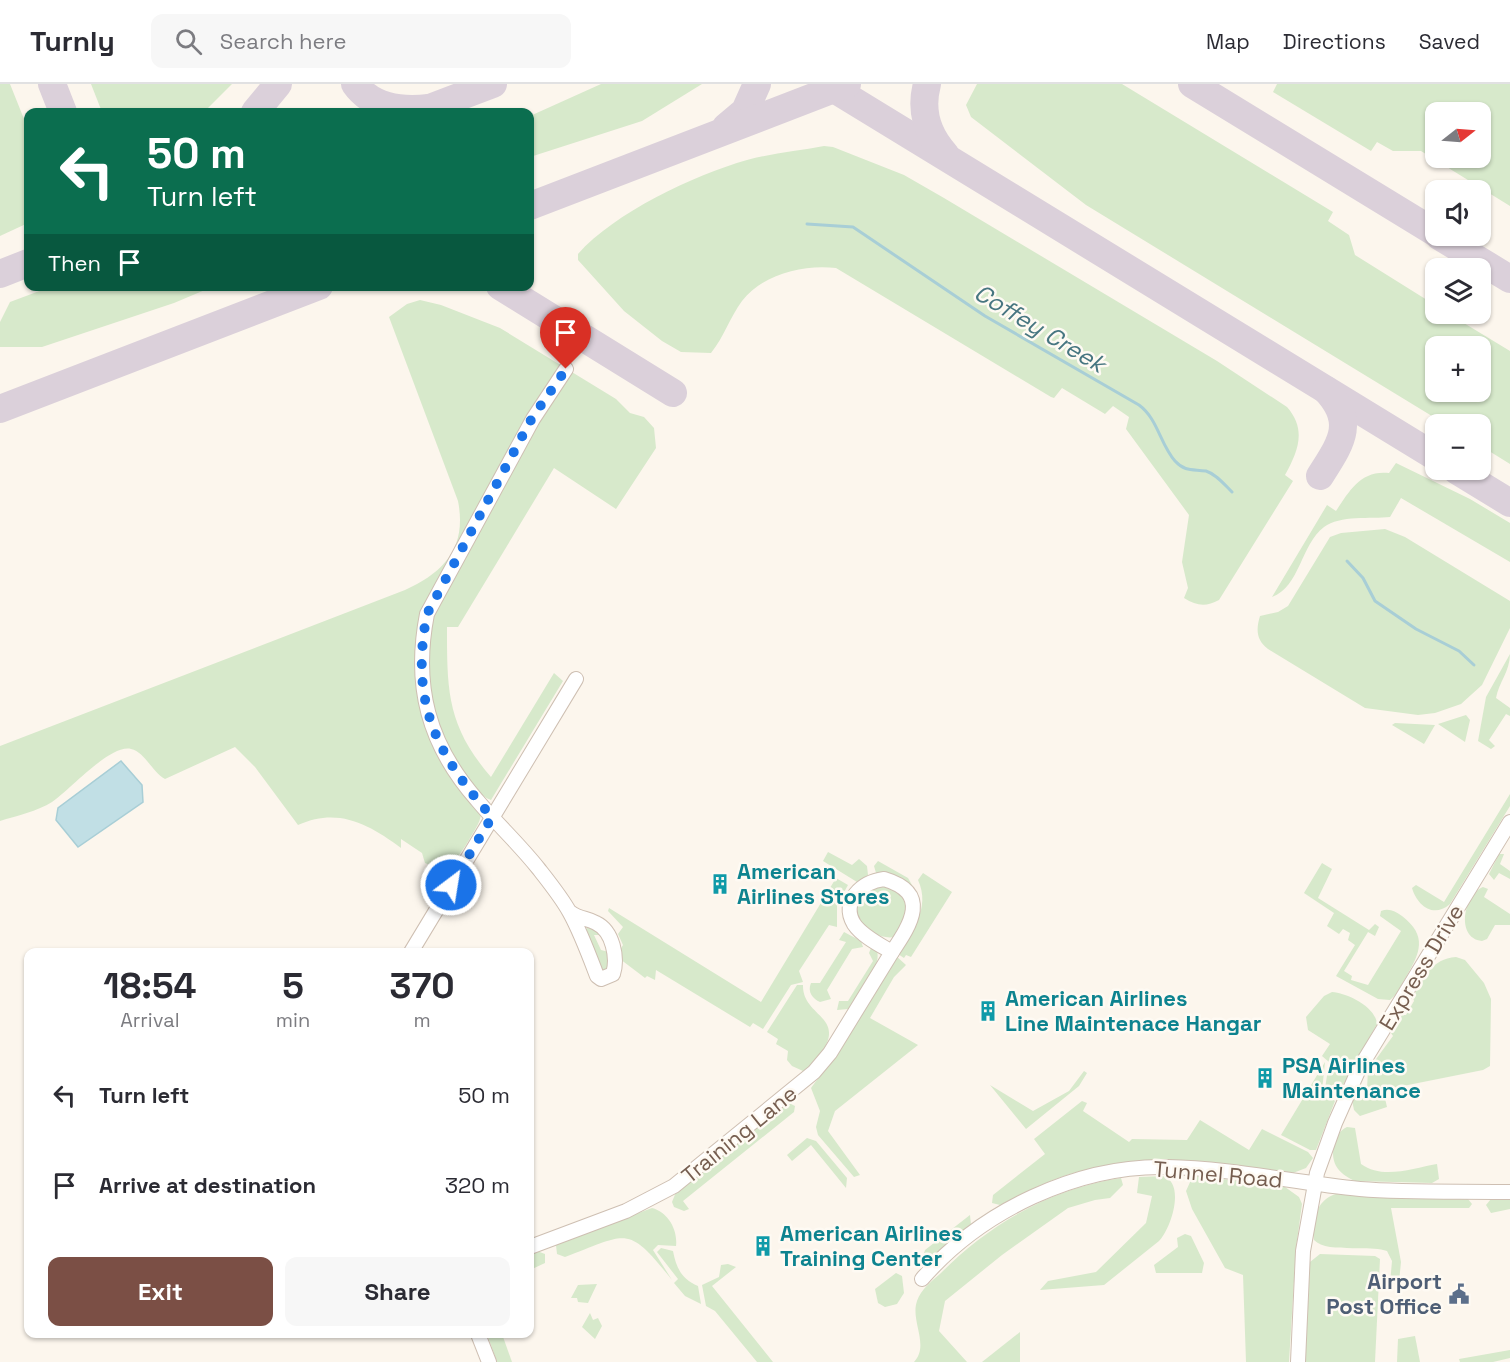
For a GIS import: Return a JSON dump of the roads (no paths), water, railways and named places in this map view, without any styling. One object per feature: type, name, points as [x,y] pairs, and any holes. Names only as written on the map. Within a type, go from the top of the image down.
[{"type":"street","points":[[566,369],[532,418],[467,537],[427,614],[422,637],[423,686],[432,729],[450,763],[492,817],[538,868],[570,912],[597,976],[601,979],[613,974],[616,955],[606,932],[596,923],[577,918],[570,912]]},
{"type":"street","points":[[413,948],[576,679]]},
{"type":"street","name":"Express Drive","points":[[1298,1362],[1303,1251],[1315,1183],[1335,1123],[1359,1069],[1510,822]]},
{"type":"street","name":"Training Lane","points":[[534,1244],[649,1201],[703,1164],[814,1072],[830,1053],[911,924],[912,904],[902,887],[893,882],[872,880],[862,885],[855,893],[851,904],[851,915],[862,932],[892,952]]},
{"type":"street","name":"Tunnel Road","points":[[922,1279],[965,1241],[1014,1207],[1061,1185],[1090,1176],[1164,1167],[1361,1189],[1510,1192]]},
{"type":"street","points":[[480,1338],[489,1362]]},
{"type":"water","points":[[121,761],[142,785],[143,802],[78,847],[56,820],[58,808]]},
{"type":"waterway","name":"Coffey Creek","points":[[807,224],[853,227],[985,316],[1139,405],[1151,417],[1170,454],[1179,465],[1210,472],[1232,492]]},
{"type":"waterway","name":"Coffey Creek","points":[[1347,561],[1363,578],[1375,601],[1416,629],[1459,651],[1474,665]]},
{"type":"place","name":"American Airlines Stores","points":[[720,884]]},
{"type":"place","name":"American Airlines Line Maintenace Hangar","points":[[988,1011]]},
{"type":"place","name":"PSA Airlines Maintenance","points":[[1265,1078]]},
{"type":"place","name":"American Airlines Training Center","points":[[763,1246]]},
{"type":"place","name":"Airport Post Office","points":[[1459,1294]]}]
